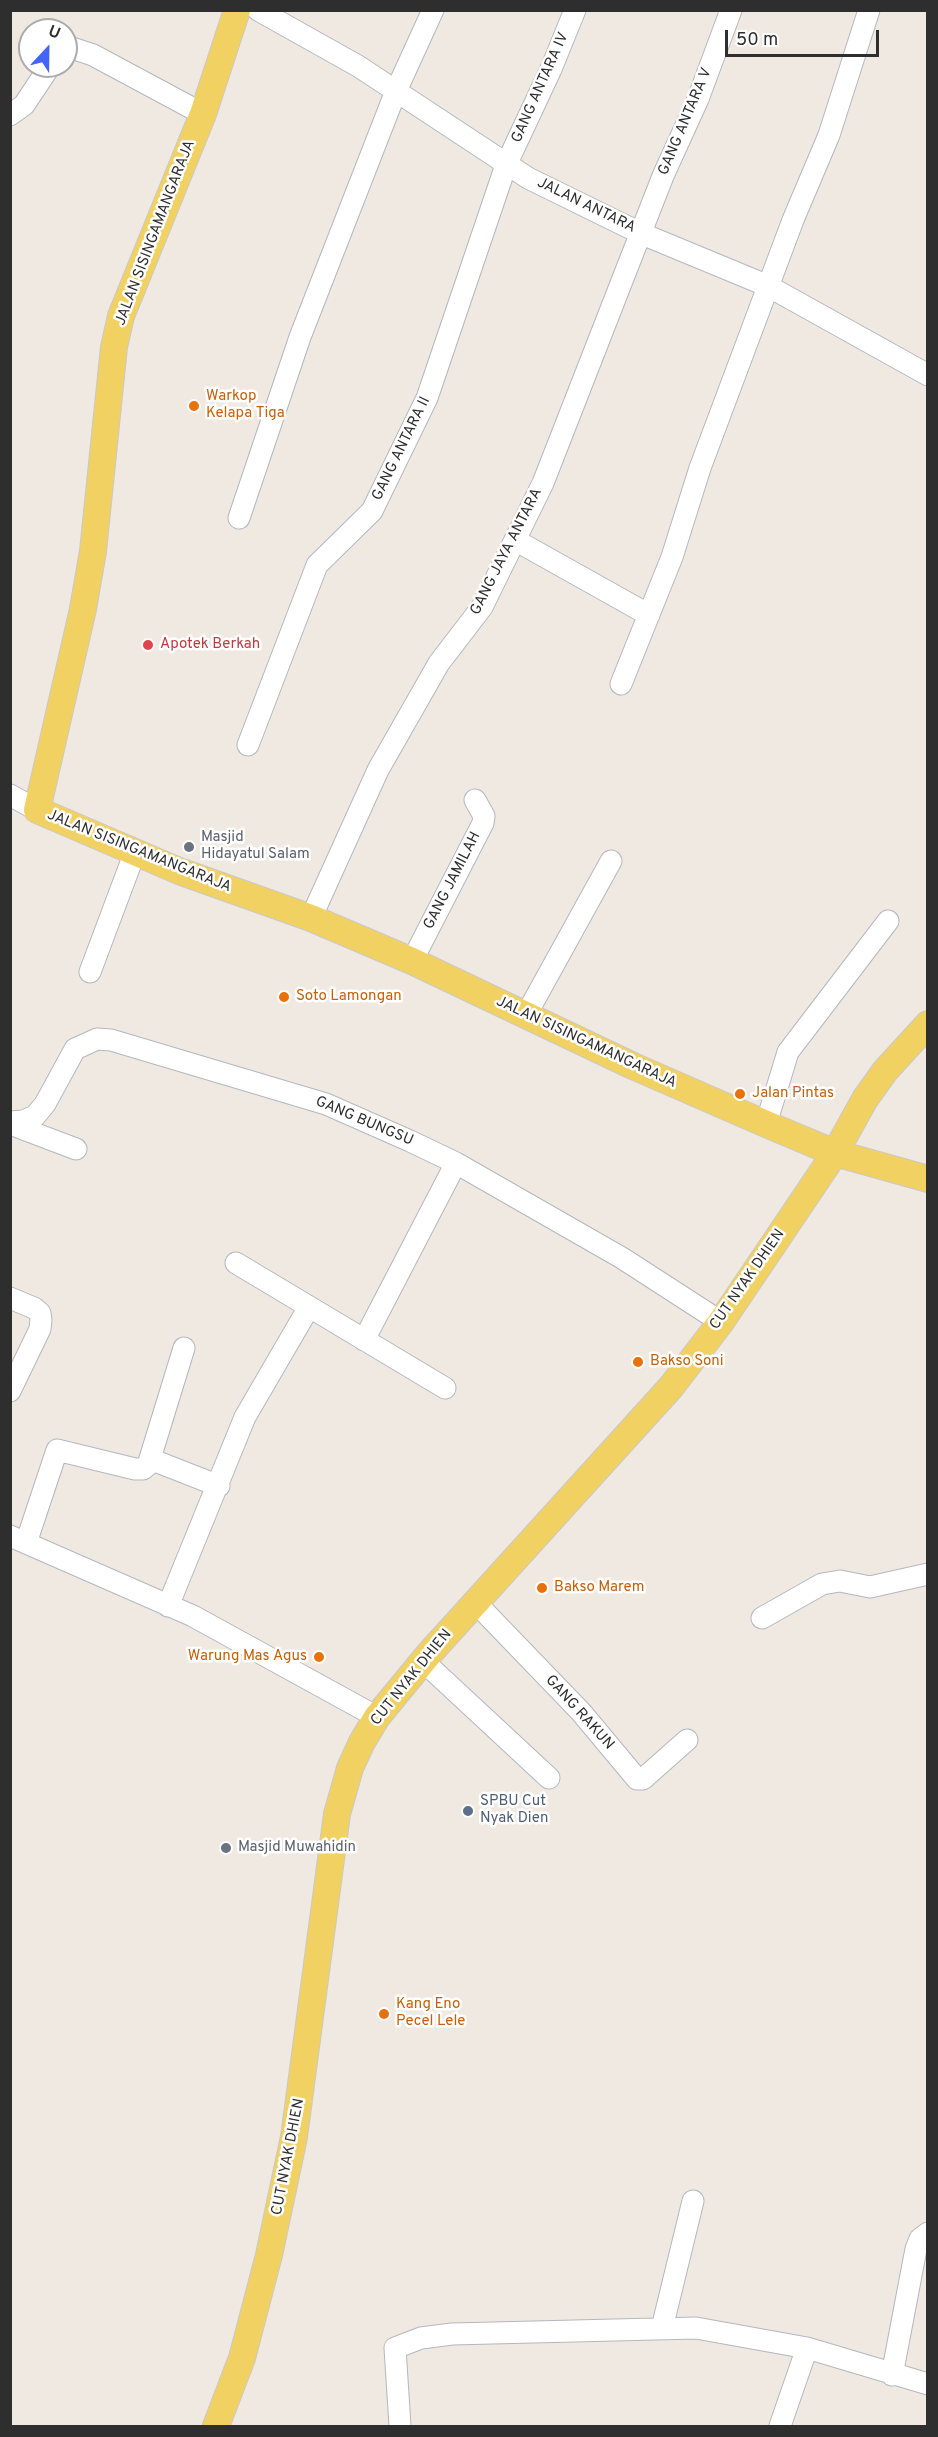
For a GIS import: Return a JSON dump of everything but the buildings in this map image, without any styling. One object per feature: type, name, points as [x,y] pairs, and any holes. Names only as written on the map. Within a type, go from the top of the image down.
[{"type":"main road","name":"JALAN SISINGAMANGARAJA","points":[[237,10],[203,114],[121,316],[114,347],[93,551],[83,609],[38,810],[179,871],[310,918],[412,961],[766,1125],[835,1153],[927,1179]]},
{"type":"main road","name":"CUT NYAK DHIEN","points":[[218,2426],[242,2358],[269,2255],[294,2137],[337,1814],[350,1768],[377,1717],[423,1661],[656,1405],[721,1322],[835,1153],[865,1099],[885,1071],[927,1024]]},
{"type":"street","name":"JALAN ANTARA","points":[[258,10],[396,91],[506,165],[640,233],[768,286],[927,375]]},
{"type":"street","points":[[239,518],[300,337],[396,91],[433,10]]},
{"type":"street","name":"GANG ANTARA IV","points":[[506,165],[552,69],[575,10]]},
{"type":"street","name":"GANG ANTARA V","points":[[640,233],[698,99],[731,10]]},
{"type":"street","points":[[621,684],[672,557],[700,468],[768,286],[829,135],[869,10]]},
{"type":"street","points":[[78,50],[93,55],[203,114]]},
{"type":"street","points":[[17,110],[41,78]]},
{"type":"street","name":"GANG ANTARA II","points":[[248,745],[317,566],[372,511],[427,398],[506,165]]},
{"type":"street","name":"GANG JAYA ANTARA","points":[[310,918],[378,770],[439,663],[482,607],[543,483],[640,233]]},
{"type":"street","points":[[514,540],[649,615]]},
{"type":"street","points":[[10,795],[38,810]]},
{"type":"street","name":"GANG JAMILAH","points":[[412,961],[483,823],[484,816],[475,801]]},
{"type":"street","points":[[90,972],[135,852]]},
{"type":"street","points":[[526,1015],[611,861]]},
{"type":"street","points":[[766,1125],[788,1052],[888,921]]},
{"type":"street","name":"GANG BUNGSU","points":[[10,1123],[35,1116],[45,1104],[75,1048],[97,1039],[111,1040],[326,1104],[456,1163],[622,1258],[721,1322]]},
{"type":"street","points":[[10,1123],[76,1149]]},
{"type":"street","points":[[364,1340],[456,1163]]},
{"type":"street","points":[[236,1263],[445,1388]]},
{"type":"street","points":[[10,1298],[34,1308],[40,1313],[41,1320],[40,1329],[10,1391]]},
{"type":"street","points":[[168,1606],[245,1418],[309,1307]]},
{"type":"street","points":[[184,1348],[150,1459],[143,1469],[57,1450],[18,1540],[193,1616],[377,1717]]},
{"type":"street","points":[[150,1459],[219,1485]]},
{"type":"street","points":[[762,1618],[822,1584],[840,1581],[870,1587],[927,1574]]},
{"type":"street","name":"GANG RAKUN","points":[[475,1602],[580,1712],[638,1779],[643,1779],[687,1740]]},
{"type":"street","points":[[423,1661],[549,1778]]},
{"type":"street","points":[[662,2328],[693,2201]]},
{"type":"street","points":[[892,2375],[916,2249],[920,2239],[927,2233]]},
{"type":"street","points":[[400,2427],[395,2348],[422,2338],[452,2334],[696,2328],[807,2348],[927,2384]]},
{"type":"street","points":[[780,2427],[807,2348]]},
{"type":"place","name":"Warkop Kelapa Tiga","points":[[194,406]]},
{"type":"place","name":"Apotek Berkah","points":[[148,645]]},
{"type":"place","name":"Masjid Hidayatul Salam","points":[[189,847]]},
{"type":"place","name":"Soto Lamongan","points":[[284,997]]},
{"type":"place","name":"Jalan Pintas","points":[[740,1094]]},
{"type":"place","name":"Bakso Soni","points":[[638,1362]]},
{"type":"place","name":"Bakso Marem","points":[[542,1588]]},
{"type":"place","name":"Warung Mas Agus","points":[[319,1657]]},
{"type":"place","name":"SPBU Cut Nyak Dien","points":[[468,1811]]},
{"type":"place","name":"Masjid Muwahidin","points":[[226,1848]]},
{"type":"place","name":"Kang Eno Pecel Lele","points":[[384,2014]]}]
